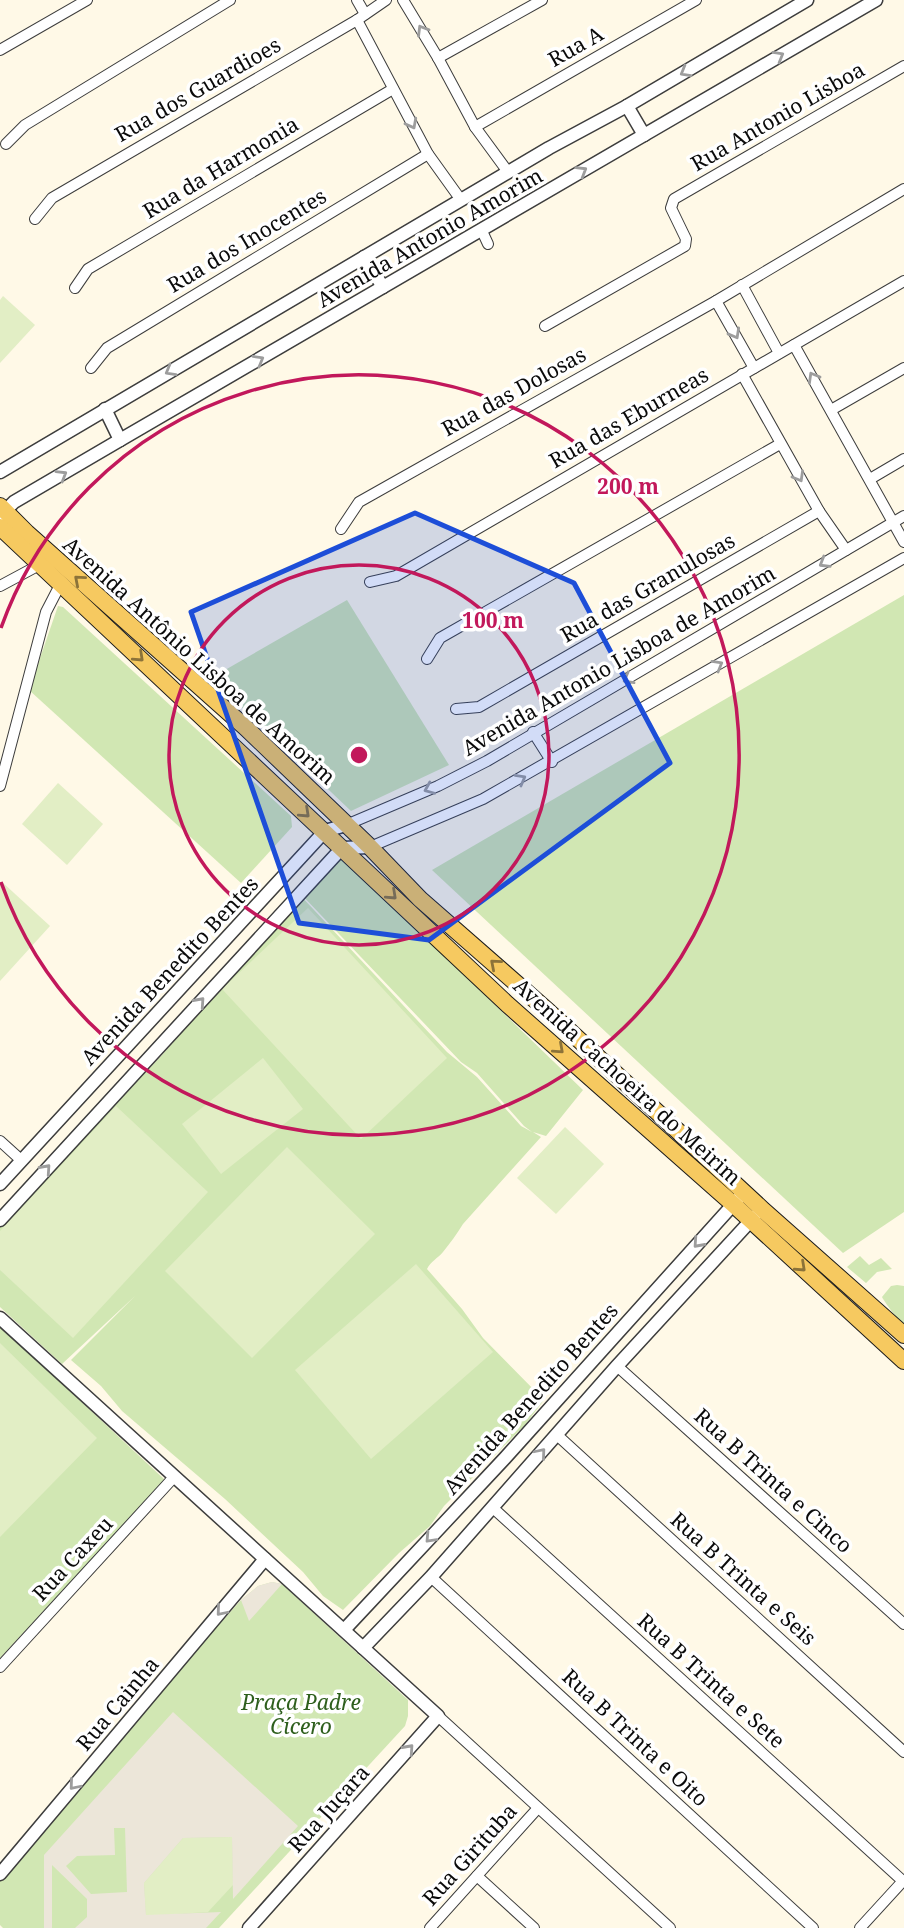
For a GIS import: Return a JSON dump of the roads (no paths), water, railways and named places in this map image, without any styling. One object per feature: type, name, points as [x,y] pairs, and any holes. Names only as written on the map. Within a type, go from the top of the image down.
[{"type":"main road","name":"Avenida Antônio Lisboa de Amorim","points":[[1,515],[41,564],[326,831]]},
{"type":"main road","name":"Avenida Antônio Lisboa de Amorim","points":[[1,515],[27,533],[245,727],[370,847]]},
{"type":"main road","name":"Avenida Cachoeira do Meirim","points":[[326,831],[507,1004],[738,1198]]},
{"type":"main road","name":"Avenida Cachoeira do Meirim","points":[[370,847],[421,899],[549,1012],[904,1362]]},
{"type":"main road","name":"Avenida Cachoeira do Meirim","points":[[756,1215],[904,1335]]},
{"type":"street","points":[[0,50],[87,0]]},
{"type":"street","points":[[6,144],[25,125],[230,0]]},
{"type":"street","name":"Avenida Antonio Amorim","points":[[357,0],[361,17],[393,89],[428,154],[461,200]]},
{"type":"street","name":"Rua dos Guardioes","points":[[34,219],[52,198],[386,0]]},
{"type":"street","name":"Avenida Antonio Amorim","points":[[403,0],[475,127],[508,172]]},
{"type":"street","points":[[438,58],[541,0]]},
{"type":"street","name":"Rua A","points":[[475,127],[695,0]]},
{"type":"street","name":"Avenida Antonio Amorim","points":[[0,472],[508,172],[627,106],[807,0]]},
{"type":"street","name":"Avenida Antonio Amorim","points":[[1,515],[14,502],[876,0]]},
{"type":"street","name":"Rua Antonio Lisboa","points":[[545,326],[685,246],[687,242],[671,208],[672,201],[904,66]]},
{"type":"street","name":"Rua da Harmonia","points":[[75,288],[88,269],[393,89]]},
{"type":"street","points":[[627,106],[644,135]]},
{"type":"street","name":"Rua dos Inocentes","points":[[91,368],[107,348],[428,154]]},
{"type":"street","name":"Rua das Dolosas","points":[[341,529],[359,502],[716,300],[904,189]]},
{"type":"street","points":[[481,231],[488,244]]},
{"type":"street","points":[[365,257],[383,288]]},
{"type":"street","name":"Rua das Eburneas","points":[[370,582],[396,576],[904,281]]},
{"type":"street","points":[[742,285],[779,354]]},
{"type":"street","points":[[716,300],[754,368]]},
{"type":"street","points":[[794,345],[904,541]]},
{"type":"street","points":[[831,410],[904,368]]},
{"type":"street","points":[[742,374],[819,511],[846,550]]},
{"type":"street","points":[[105,409],[120,440]]},
{"type":"street","points":[[427,659],[440,638],[780,444]]},
{"type":"street","points":[[870,479],[904,459]]},
{"type":"street","name":"Rua das Granulosas","points":[[456,709],[480,707],[819,511]]},
{"type":"street","name":"Avenida Antonio Lisboa de Amorim","points":[[346,825],[438,786],[487,761],[904,516]]},
{"type":"street","points":[[342,848],[370,847],[484,799],[904,558]]},
{"type":"street","points":[[0,586],[41,564]]},
{"type":"street","points":[[0,786],[46,612],[61,583]]},
{"type":"street","points":[[533,733],[552,762]]},
{"type":"street","points":[[326,831],[346,825]]},
{"type":"street","name":"Avenida Benedito Bentes","points":[[0,1184],[326,831]]},
{"type":"street","name":"Avenida Benedito Bentes","points":[[0,1220],[342,848]]},
{"type":"street","points":[[0,1141],[21,1160]]},
{"type":"street","name":"Avenida Benedito Bentes","points":[[344,1630],[505,1458],[738,1198]]},
{"type":"street","name":"Avenida Benedito Bentes","points":[[363,1648],[431,1577],[617,1366],[756,1215]]},
{"type":"street","points":[[0,1318],[670,1928]]},
{"type":"street","name":"Rua B Trinta e Cinco","points":[[617,1366],[904,1624]]},
{"type":"street","name":"Rua B Trinta e Seis","points":[[557,1435],[904,1752]]},
{"type":"street","points":[[505,1458],[524,1474]]},
{"type":"street","name":"Rua Caxeu","points":[[0,1667],[174,1477]]},
{"type":"street","name":"Rua B Trinta e Sete","points":[[493,1508],[904,1882]]},
{"type":"street","name":"Rua Cainha","points":[[0,1874],[265,1559]]},
{"type":"street","name":"Rua B Trinta e Oito","points":[[431,1577],[813,1928]]},
{"type":"street","name":"Rua Juçara","points":[[249,1928],[438,1716]]},
{"type":"street","name":"Rua Girituba","points":[[430,1928],[538,1808]]},
{"type":"street","points":[[477,1876],[534,1928]]},
{"type":"street","points":[[860,1928],[904,1882]]},
{"type":"park label","name":"Praça Padre Cícero","points":[[301,1715]]}]
